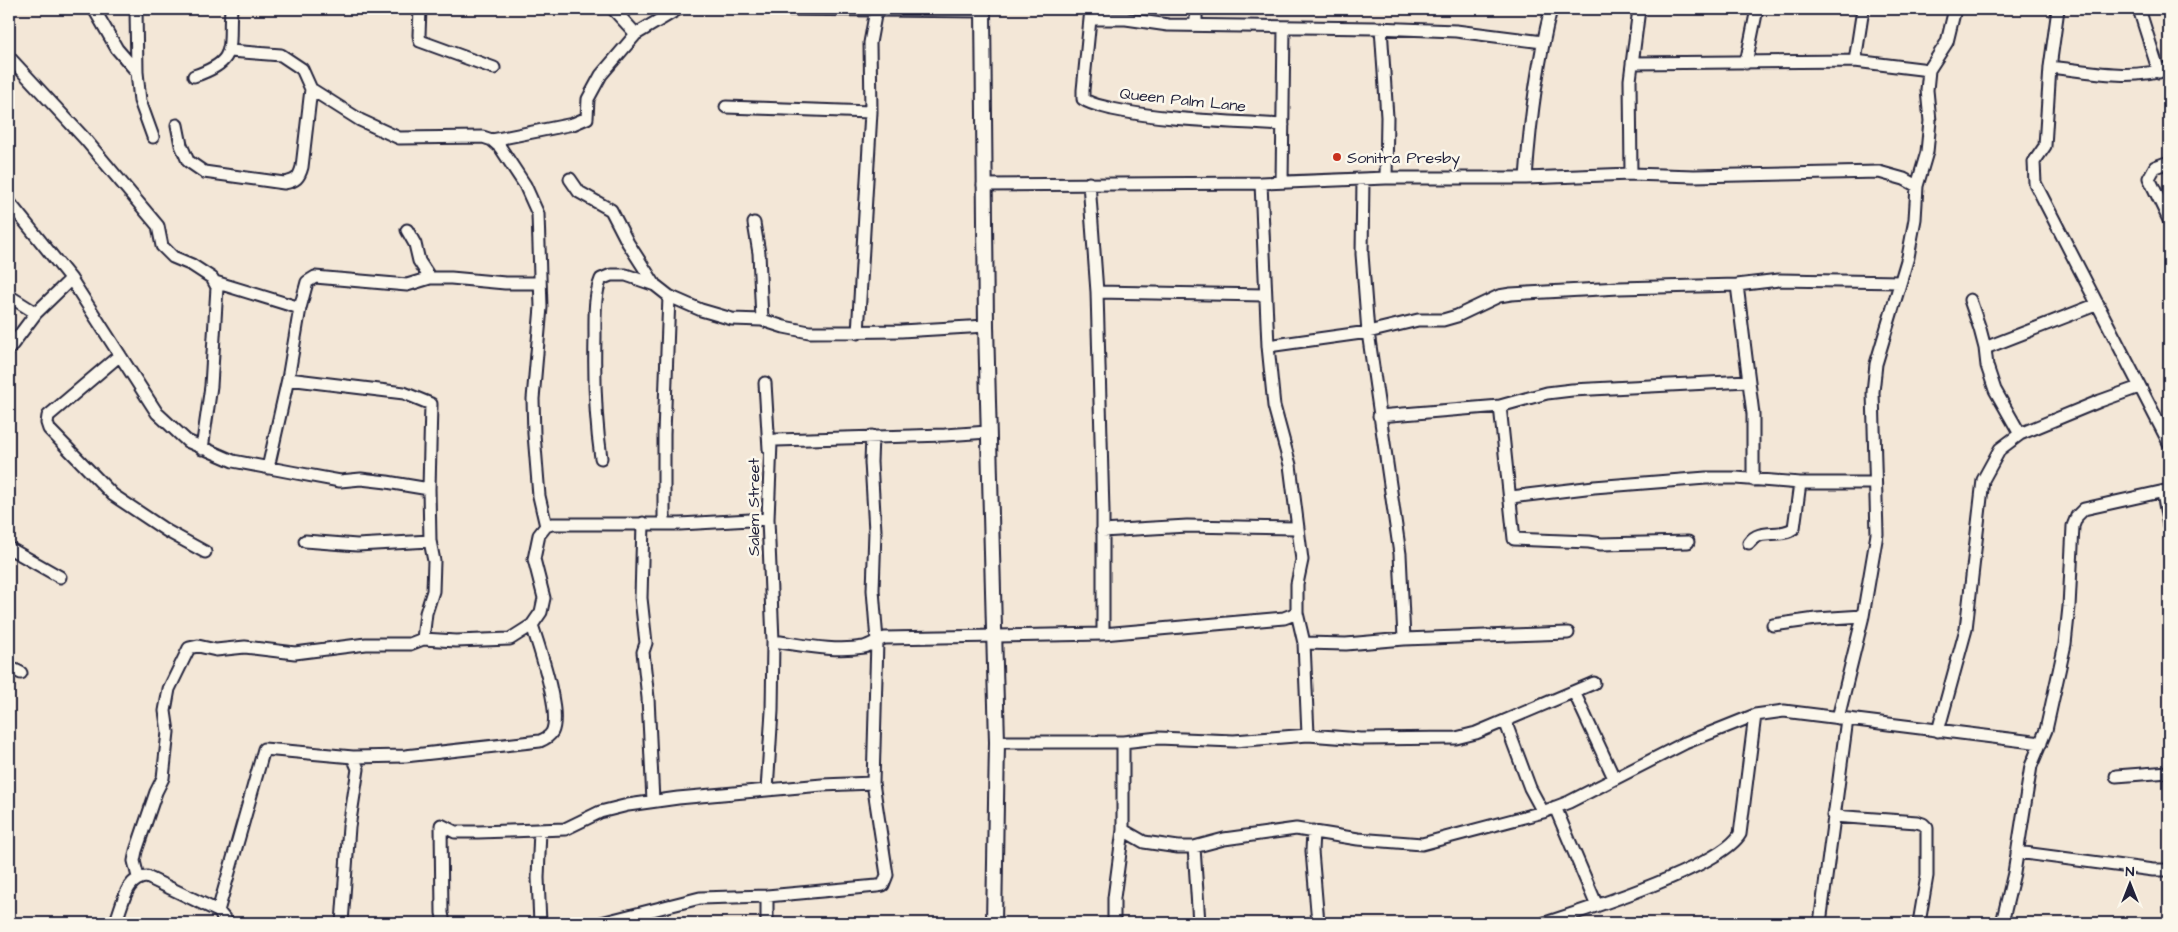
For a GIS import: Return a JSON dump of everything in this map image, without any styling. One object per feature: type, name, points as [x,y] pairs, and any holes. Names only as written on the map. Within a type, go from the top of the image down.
[{"type":"street","points":[[94,9],[117,49],[137,72]]},
{"type":"street","points":[[136,9],[137,72],[140,101],[153,137]]},
{"type":"street","points":[[194,76],[216,67],[230,51],[232,9]]},
{"type":"street","points":[[420,9],[420,41],[494,68]]},
{"type":"street","points":[[613,9],[636,34]]},
{"type":"street","points":[[492,140],[573,124],[587,118],[588,99],[601,75],[636,34],[678,9]]},
{"type":"street","points":[[778,9],[983,10],[983,185],[997,742],[994,923]]},
{"type":"street","points":[[1196,9],[1196,24]]},
{"type":"street","points":[[1526,178],[1529,132],[1543,42],[1551,9]]},
{"type":"street","points":[[1631,174],[1629,113],[1632,63],[1639,9]]},
{"type":"street","points":[[1746,63],[1756,9]]},
{"type":"street","points":[[1855,62],[1863,9]]},
{"type":"street","points":[[1820,923],[1833,816],[1842,718],[1863,616],[1877,534],[1873,392],[1876,364],[1900,282],[1915,219],[1917,186],[1927,152],[1930,121],[1927,90],[1929,70],[1947,42],[1955,9]]},
{"type":"street","points":[[2058,9],[2050,67],[2045,146],[2034,162],[2034,183],[2169,443]]},
{"type":"street","points":[[2050,67],[2123,76],[2164,70],[2139,9]]},
{"type":"street","points":[[858,333],[871,112],[870,43],[876,10]]},
{"type":"street","points":[[1091,14],[1168,26],[1196,24],[1284,28],[1381,28],[1456,31],[1543,42]]},
{"type":"street","name":"Queen Palm Lane","points":[[1091,14],[1083,99],[1089,103],[1125,112],[1171,118],[1282,125]]},
{"type":"street","points":[[1282,182],[1284,28]]},
{"type":"street","points":[[1381,28],[1388,117],[1386,178]]},
{"type":"street","points":[[177,125],[181,145],[188,161],[204,172],[284,183],[294,181],[299,177],[302,167],[311,89],[302,70],[281,55],[230,51]]},
{"type":"street","points":[[9,57],[85,139],[158,226],[162,246],[173,257],[192,265],[215,282],[300,308]]},
{"type":"street","points":[[1632,63],[1855,62],[1929,70]]},
{"type":"street","points":[[311,89],[360,120],[399,138],[483,137],[492,140],[500,147],[525,186],[538,214],[540,307],[533,399],[534,434],[540,496],[546,526]]},
{"type":"street","points":[[726,107],[871,112]]},
{"type":"street","points":[[2169,162],[2155,167],[2149,178],[2169,220]]},
{"type":"street","points":[[983,185],[1260,183],[1386,178],[1526,178],[1631,174],[1694,176],[1879,172],[1904,179],[1917,186]]},
{"type":"street","points":[[570,179],[578,192],[611,210],[628,243],[655,285],[669,296],[701,310],[732,319],[762,320],[809,332],[858,333],[986,326]]},
{"type":"street","points":[[1363,179],[1362,254],[1368,332],[1400,554],[1404,639]]},
{"type":"street","points":[[1089,183],[1097,292],[1103,634]]},
{"type":"street","points":[[1260,183],[1264,295],[1274,406],[1290,465],[1302,560],[1296,584],[1296,612],[1304,643],[1308,734]]},
{"type":"street","points":[[9,202],[71,279],[157,413],[187,442],[233,461],[268,468],[340,481],[361,479],[429,489]]},
{"type":"street","points":[[754,223],[758,253],[762,320]]},
{"type":"street","points":[[407,230],[415,244],[419,261],[430,278]]},
{"type":"street","points":[[601,458],[594,393],[595,320],[598,285],[601,279],[611,275],[626,275],[655,285]]},
{"type":"street","points":[[268,468],[288,379],[300,308],[308,282],[315,277],[407,285],[430,278],[505,283],[539,283]]},
{"type":"street","points":[[9,349],[36,313],[71,279]]},
{"type":"street","points":[[1268,346],[1368,332],[1418,320],[1443,320],[1457,316],[1499,296],[1620,288],[1737,284],[1780,280],[1900,282]]},
{"type":"street","points":[[202,449],[211,386],[217,287],[215,282]]},
{"type":"street","points":[[1737,284],[1753,414],[1753,480]]},
{"type":"street","points":[[1097,292],[1264,295]]},
{"type":"street","points":[[9,296],[36,313]]},
{"type":"street","points":[[664,524],[664,442],[669,296]]},
{"type":"street","points":[[1970,300],[1985,348],[1987,366],[1995,390],[2020,434]]},
{"type":"street","points":[[1985,348],[2098,304]]},
{"type":"street","points":[[120,355],[48,416],[49,429],[113,495],[167,531],[205,552]]},
{"type":"street","points":[[288,379],[404,393],[431,404],[429,489],[430,541],[434,561],[433,591],[426,613],[422,639]]},
{"type":"street","points":[[1379,416],[1500,406],[1539,395],[1572,390],[1748,381]]},
{"type":"street","points":[[765,383],[769,449]]},
{"type":"street","points":[[1938,731],[1966,629],[1983,480],[2000,449],[2020,434],[2139,387]]},
{"type":"street","points":[[1500,406],[1514,539],[1601,544],[1688,542]]},
{"type":"street","name":"Salem Street","points":[[767,790],[772,711],[773,641],[768,519],[769,449],[771,442],[776,440],[988,432]]},
{"type":"street","points":[[601,923],[700,898],[767,896],[883,885],[887,875],[873,784],[877,640],[872,590],[875,531],[871,462],[872,436]]},
{"type":"street","points":[[1511,497],[1706,478],[1800,483],[1875,483]]},
{"type":"street","points":[[1749,543],[1753,537],[1759,534],[1788,532],[1794,528],[1800,483]]},
{"type":"street","points":[[2002,923],[2014,873],[2031,766],[2046,730],[2065,644],[2069,607],[2072,526],[2077,516],[2084,509],[2166,491],[2169,526]]},
{"type":"street","points":[[138,877],[134,861],[136,851],[156,792],[163,778],[166,760],[168,732],[165,711],[169,689],[189,648],[198,646],[216,650],[245,647],[295,652],[366,644],[410,644],[422,639],[456,641],[510,639],[532,626],[541,612],[544,598],[534,560],[539,535],[546,526],[552,524],[664,524],[768,519]]},
{"type":"street","points":[[643,523],[641,598],[646,643],[643,652],[648,698],[653,802]]},
{"type":"street","points":[[1102,531],[1187,526],[1297,528]]},
{"type":"street","points":[[305,541],[357,545],[430,541]]},
{"type":"street","points":[[9,548],[60,577]]},
{"type":"street","points":[[773,641],[803,646],[842,648],[866,647],[877,640],[907,636],[1103,634],[1284,618],[1296,612]]},
{"type":"street","points":[[1773,625],[1816,619],[1863,616]]},
{"type":"street","points":[[218,911],[264,749],[353,756],[405,756],[540,741],[547,738],[554,724],[551,690],[532,626]]},
{"type":"street","points":[[1304,643],[1346,644],[1404,639],[1568,633]]},
{"type":"street","points":[[9,667],[21,673]]},
{"type":"street","points":[[997,742],[1123,742],[1158,738],[1234,741],[1308,734],[1361,739],[1456,738],[1476,733],[1594,683]]},
{"type":"street","points":[[1574,692],[1614,778]]},
{"type":"street","points":[[1123,830],[1144,842],[1194,847],[1212,841],[1296,829],[1358,839],[1422,844],[1543,812],[1685,744],[1756,715],[1784,711],[2041,743]]},
{"type":"street","points":[[1545,923],[1597,906],[1670,878],[1736,842],[1740,834],[1756,715]]},
{"type":"street","points":[[1505,721],[1530,788],[1543,812]]},
{"type":"street","points":[[1114,923],[1114,898],[1123,830],[1123,742]]},
{"type":"street","points":[[342,923],[349,827],[358,769],[353,756]]},
{"type":"street","points":[[2116,776],[2169,772]]},
{"type":"street","points":[[444,923],[442,913],[440,825],[456,832],[565,829],[600,812],[653,802],[730,792],[822,785],[873,784]]},
{"type":"street","points":[[1555,807],[1597,906]]},
{"type":"street","points":[[1833,816],[1917,822],[1927,828],[1927,876],[1919,923]]},
{"type":"street","points":[[540,830],[538,878],[540,923]]},
{"type":"street","points":[[1313,831],[1312,851],[1318,923]]},
{"type":"street","points":[[1194,847],[1199,923]]},
{"type":"street","points":[[2017,852],[2153,870],[2169,870]]},
{"type":"street","points":[[115,923],[127,889],[138,877],[147,877],[159,881],[177,892],[201,901],[218,911],[228,923]]},
{"type":"street","points":[[767,896],[768,923]]},
{"type":"place","name":"Sonitra Presby","points":[[1337,157]]}]
